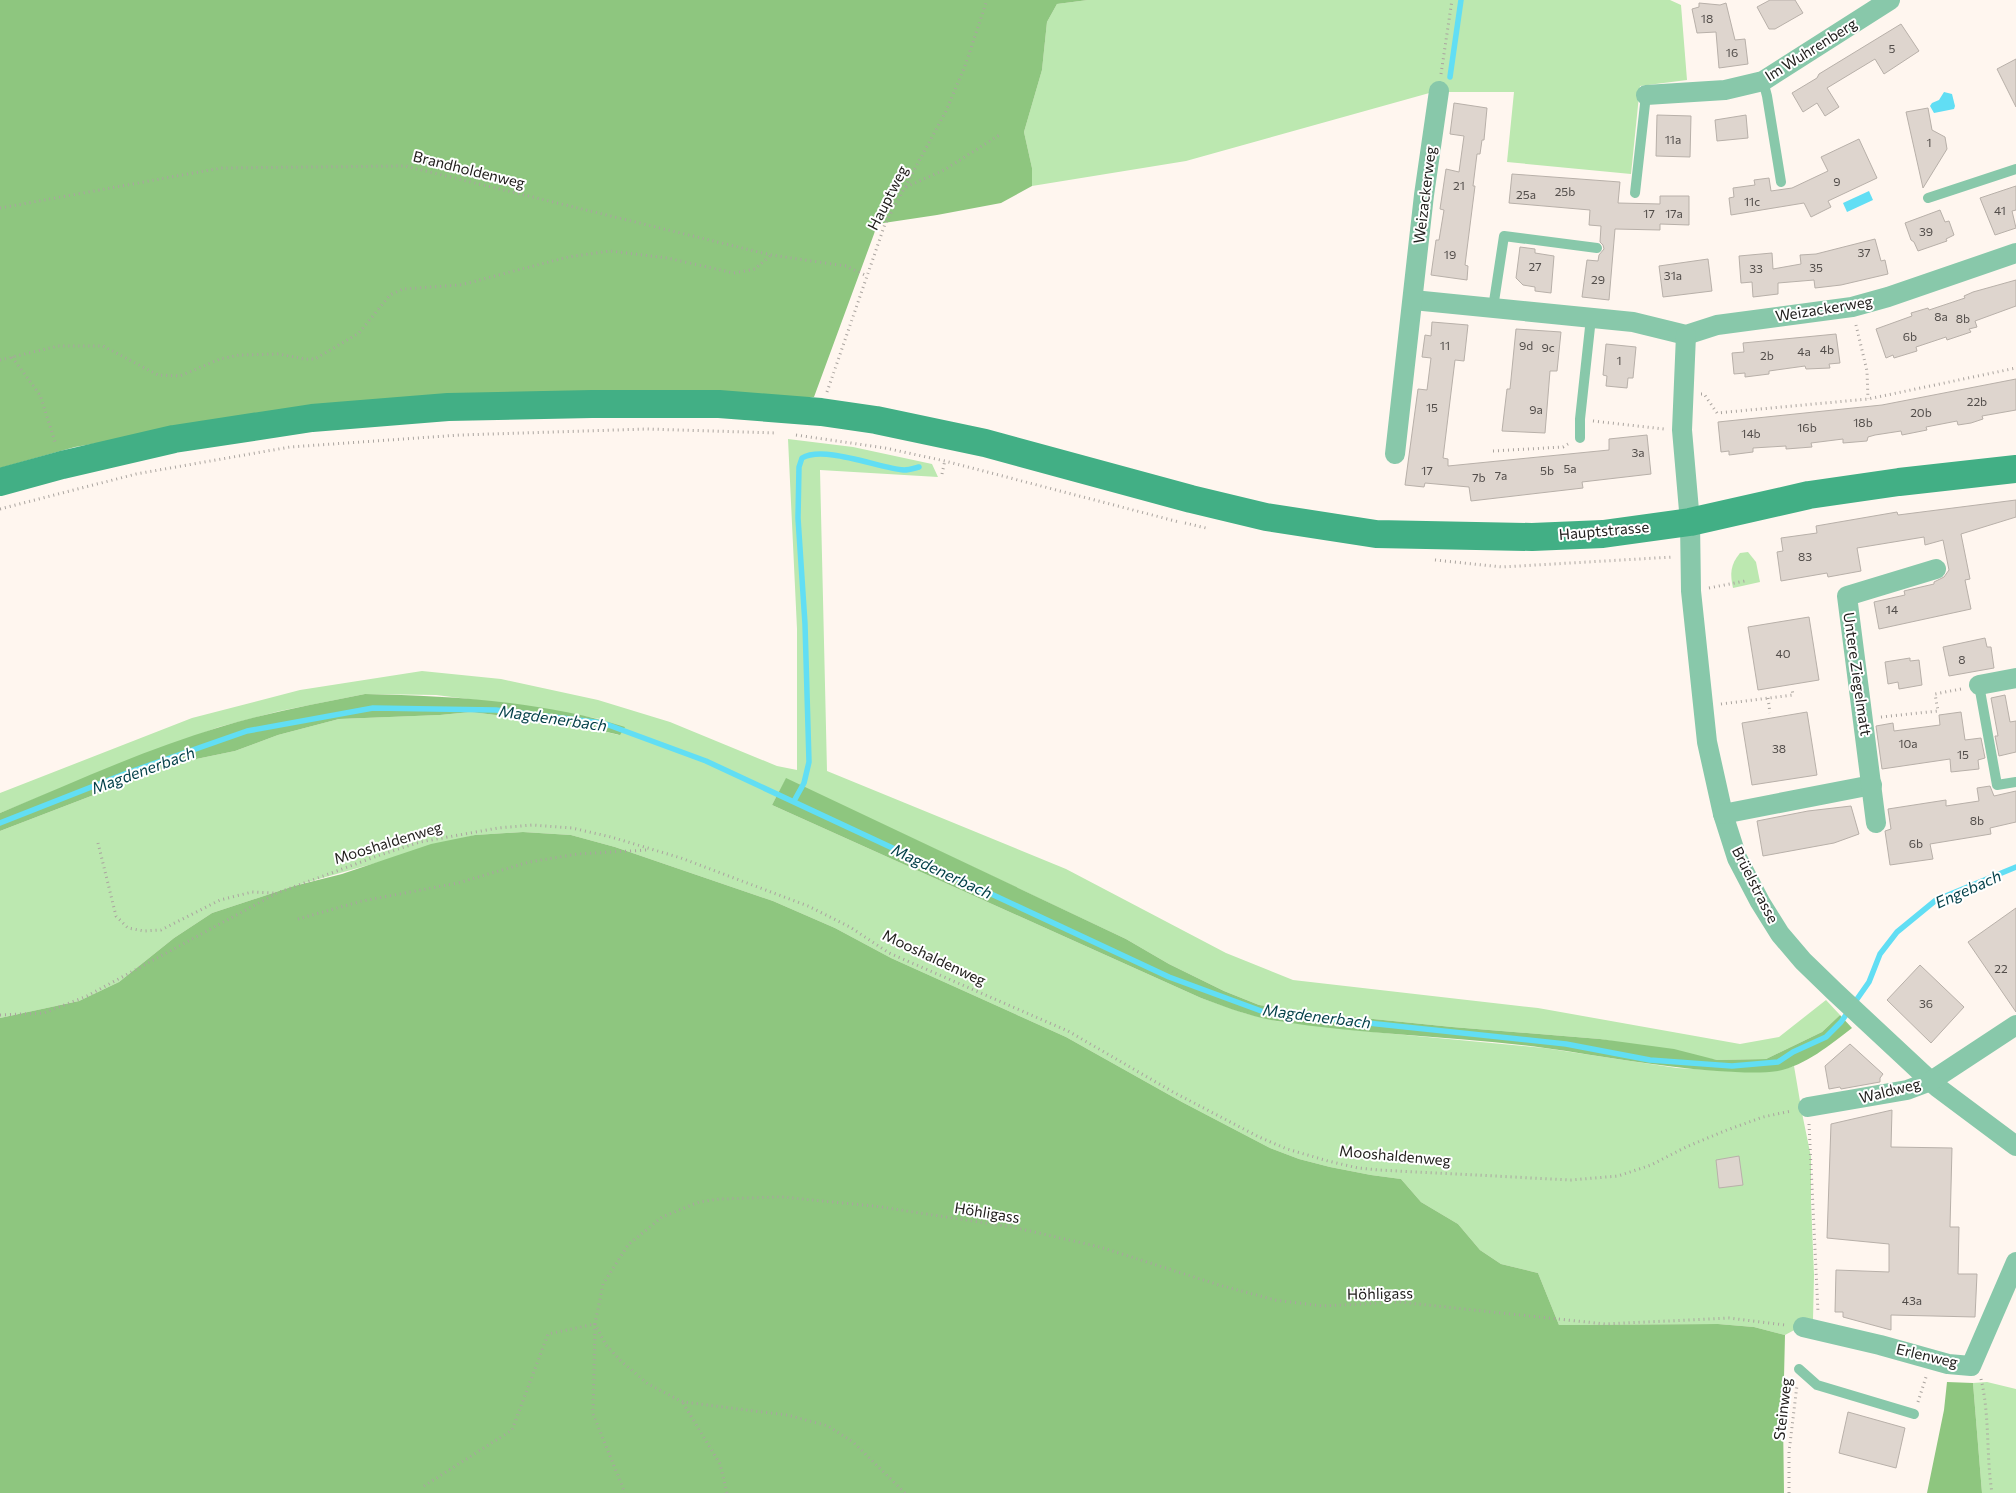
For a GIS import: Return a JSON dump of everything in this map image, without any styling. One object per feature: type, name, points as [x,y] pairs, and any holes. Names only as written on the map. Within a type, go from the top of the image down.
[{"type":"main road","name":"Hauptstrasse","points":[[0,482],[62,464],[174,439],[312,418],[448,407],[592,404],[719,404],[820,412],[876,420],[949,434],[1191,499],[1266,517],[1376,534],[1532,537],[1603,534],[1690,522],[1809,495],[1899,482],[2016,469]]},
{"type":"street","name":"Im Wuhrenberg","points":[[1646,95],[1725,90],[1762,81],[1890,0]]},
{"type":"street","name":"Weizackerweg","points":[[1395,454],[1424,194],[1438,91]]},
{"type":"street","name":"Weizackerweg","points":[[1686,334],[1717,324],[1852,307],[1888,297],[2016,252]]},
{"type":"street","points":[[1413,300],[1591,318],[1654,326],[1686,334],[1682,430],[1690,522]]},
{"type":"street","name":"Brüelstrasse","points":[[1690,522],[1691,591],[1706,742],[1723,814],[1737,858],[1760,902],[1780,934],[1803,961],[1931,1081],[2016,1146]]},
{"type":"street","name":"Untere Ziegelmatt","points":[[1876,822],[1847,596],[1936,570]]},
{"type":"street","points":[[1979,685],[2016,678]]},
{"type":"street","points":[[1723,814],[1872,785]]},
{"type":"street","name":"Waldweg","points":[[1808,1107],[1906,1090],[1931,1081],[2016,1025]]},
{"type":"street","name":"Erlenweg","points":[[1811,1329],[1880,1345],[1948,1364],[1971,1366],[2016,1262]]},
{"type":"lane","points":[[1762,81],[1767,96],[1781,182]]},
{"type":"lane","name":"Im Wuhrenberg","points":[[1635,193],[1646,95]]},
{"type":"lane","points":[[1928,198],[2016,169]]},
{"type":"lane","points":[[1494,308],[1504,236],[1597,248]]},
{"type":"lane","points":[[1580,438],[1580,419],[1591,318]]},
{"type":"lane","points":[[1979,685],[1997,785],[2016,782]]},
{"type":"lane","points":[[1799,1368],[1817,1385],[1914,1414]]},
{"type":"path","name":"Hauptweg","points":[[820,412],[885,224],[946,111],[968,58],[987,0]]},
{"type":"path","points":[[1438,91],[1452,0]]},
{"type":"path","points":[[905,187],[944,170],[1001,134]]},
{"type":"path","name":"Brandholdenweg","points":[[0,208],[221,168],[404,166],[771,255],[846,266],[867,276]]},
{"type":"path","points":[[0,360],[58,346],[103,346],[158,374],[180,376],[220,359],[239,355],[279,354],[304,359],[315,359],[359,333],[390,295],[403,289],[460,285],[568,257],[610,251],[667,258],[734,273],[755,269],[771,255]]},
{"type":"path","points":[[1852,307],[1867,372],[1868,399]]},
{"type":"path","points":[[12,357],[40,395],[62,464]]},
{"type":"path","points":[[1704,394],[1717,412],[1868,399],[2016,368]]},
{"type":"path","points":[[1580,419],[1648,428]]},
{"type":"path","points":[[0,509],[136,474],[290,447],[460,435],[647,429],[779,433]]},
{"type":"path","points":[[789,434],[885,448],[945,461],[1208,528]]},
{"type":"path","points":[[1493,451],[1563,447],[1580,438]]},
{"type":"path","points":[[1434,560],[1502,567],[1690,556]]},
{"type":"path","points":[[1691,591],[1745,581]]},
{"type":"path","points":[[1864,719],[1938,711],[1935,694],[1979,685]]},
{"type":"path","points":[[1703,707],[1793,694],[1792,689]]},
{"type":"path","points":[[1768,698],[1770,713]]},
{"type":"path","name":"Mooshaldenweg","points":[[0,1015],[44,1013],[87,996],[276,892],[420,842],[498,828],[532,825],[572,828],[612,837],[680,858],[808,906],[850,927],[889,952],[1068,1031],[1173,1092],[1259,1137],[1287,1149],[1328,1161],[1372,1169],[1571,1180],[1618,1176],[1651,1165],[1686,1147],[1727,1130],[1763,1117],[1808,1107]]},
{"type":"path","points":[[98,843],[116,916],[128,928],[144,931],[161,930],[220,900],[252,892],[276,892]]},
{"type":"path","points":[[298,919],[362,901],[458,883],[529,862],[578,854],[650,850]]},
{"type":"path","points":[[1808,1107],[1816,1252],[1811,1329]]},
{"type":"path","name":"Höhligass","points":[[625,1493],[593,1414],[595,1324],[603,1284],[628,1244],[662,1217],[699,1202],[719,1199],[782,1197],[874,1206],[1012,1227],[1100,1247],[1219,1285],[1276,1300],[1322,1306],[1399,1302],[1605,1324],[1729,1318],[1811,1329]]},
{"type":"path","points":[[424,1486],[512,1430],[548,1334],[595,1324],[606,1345],[621,1361],[648,1384],[683,1402],[788,1415],[828,1426],[853,1442],[905,1493]]},
{"type":"path","points":[[1971,1366],[1980,1378],[1984,1394],[1992,1493]]},
{"type":"path","name":"Steinweg","points":[[1789,1493],[1789,1452],[1799,1368]]},
{"type":"path","points":[[1921,1392],[1926,1377]]},
{"type":"path","points":[[683,1402],[720,1464],[728,1493]]},
{"type":"green space","points":[[0,0],[1088,0],[1057,4],[1047,22],[1042,70],[1024,132],[1032,168],[1032,186],[1001,203],[877,224],[814,397],[447,397],[235,419],[75,447],[0,468]]},
{"type":"green space","points":[[1088,0],[1670,0],[1681,5],[1687,80],[1640,86],[1631,174],[1507,162],[1514,92],[1433,92],[1186,161],[1032,186],[1032,168],[1024,132],[1042,70],[1047,22],[1057,4]]},
{"type":"green space","points":[[788,439],[853,447],[932,464],[938,477],[820,470],[827,771],[1066,869],[1226,953],[1293,980],[1538,1008],[1740,1044],[1779,1037],[1826,1000],[1840,1015],[1822,1032],[1766,1059],[1717,1060],[1600,1039],[1452,1027],[1324,1014],[1259,1005],[1224,991],[1169,964],[1126,939],[786,779],[772,805],[1201,998],[1244,1013],[1276,1021],[1544,1048],[1677,1068],[1744,1072],[1776,1071],[1794,1066],[1811,1157],[1814,1275],[1813,1320],[1785,1335],[1754,1327],[1718,1324],[1559,1325],[1538,1273],[1501,1264],[1480,1250],[1458,1224],[1421,1202],[1401,1179],[1330,1167],[1299,1159],[1270,1148],[1182,1102],[1066,1037],[891,958],[835,928],[773,901],[615,847],[571,835],[523,832],[475,835],[294,886],[212,913],[174,938],[119,982],[79,1001],[0,1018],[0,831],[177,763],[235,751],[278,735],[339,719],[471,712],[571,724],[619,735],[600,719],[532,707],[436,695],[365,694],[280,711],[219,727],[125,762],[0,813],[0,793],[192,718],[300,690],[422,671],[501,679],[598,700],[670,722],[777,766],[797,770],[797,629]]},
{"type":"green space","points":[[1748,552],[1756,562],[1760,582],[1733,588],[1731,574],[1734,562],[1740,553]]},
{"type":"green space","points":[[365,694],[464,698],[529,706],[594,718],[625,727],[620,735],[571,724],[471,712],[339,719],[278,735],[235,751],[177,763],[0,831],[0,813],[109,767],[220,727],[256,717]]},
{"type":"green space","points":[[786,778],[1126,939],[1169,964],[1224,991],[1259,1005],[1324,1014],[1452,1027],[1600,1039],[1674,1049],[1717,1060],[1766,1059],[1822,1032],[1840,1015],[1852,1028],[1817,1054],[1798,1064],[1778,1071],[1748,1073],[1674,1067],[1512,1044],[1310,1026],[1258,1017],[1201,998],[772,805]]},
{"type":"green space","points":[[523,832],[571,835],[615,847],[773,901],[835,928],[891,958],[1066,1037],[1182,1102],[1270,1148],[1299,1159],[1330,1167],[1401,1179],[1421,1202],[1458,1224],[1480,1250],[1501,1264],[1538,1273],[1559,1325],[1718,1324],[1754,1327],[1785,1335],[1784,1493],[0,1493],[0,1018],[79,1001],[119,982],[174,938],[212,913],[294,886],[342,874],[431,844],[475,835]]},
{"type":"green space","points":[[1947,1382],[1973,1383],[1982,1493],[1927,1493],[1944,1410]]},
{"type":"green space","points":[[1987,1382],[2016,1389],[2016,1493],[1982,1493],[1973,1383]]},
{"type":"water","points":[[1944,92],[1952,94],[1954,109],[1934,113],[1930,106],[1939,100]]},
{"type":"water","points":[[1869,191],[1873,200],[1847,212],[1843,203]]},
{"type":"building","points":[[1770,0],[1795,0],[1803,13],[1775,29],[1769,29],[1757,7]]},
{"type":"building","points":[[1699,3],[1720,5],[1726,3],[1735,40],[1745,39],[1748,64],[1719,68],[1716,32],[1697,33],[1692,9],[1699,7]]},
{"type":"building","points":[[1901,24],[1919,51],[1884,74],[1875,59],[1827,88],[1839,107],[1825,116],[1817,103],[1803,112],[1792,93],[1817,78],[1819,74]]},
{"type":"building","points":[[2016,59],[2016,107],[1997,69]]},
{"type":"building","points":[[1454,103],[1487,108],[1484,140],[1482,140],[1480,154],[1477,154],[1473,186],[1475,186],[1465,265],[1468,266],[1467,280],[1431,275],[1436,240],[1439,240],[1444,210],[1440,209],[1446,169],[1459,172],[1464,136],[1450,134]]},
{"type":"building","points":[[1928,108],[1932,130],[1945,137],[1947,149],[1923,188],[1906,112]]},
{"type":"building","points":[[1657,115],[1691,116],[1690,157],[1656,156]]},
{"type":"building","points":[[1746,115],[1748,138],[1717,141],[1715,120]]},
{"type":"building","points":[[1859,139],[1877,178],[1828,201],[1831,207],[1811,217],[1804,203],[1731,215],[1729,198],[1734,197],[1733,188],[1755,185],[1754,180],[1769,178],[1771,191],[1792,188],[1828,171],[1821,157]]},
{"type":"building","points":[[1512,174],[1620,182],[1618,203],[1660,204],[1660,196],[1689,196],[1689,225],[1660,224],[1660,230],[1615,229],[1609,300],[1582,297],[1587,260],[1598,261],[1599,255],[1604,249],[1600,242],[1601,226],[1589,225],[1590,210],[1509,203]]},
{"type":"building","points":[[2016,186],[2016,210],[2012,211],[2016,228],[1995,235],[1980,198]]},
{"type":"building","points":[[1940,210],[1945,222],[1949,221],[1954,235],[1946,239],[1947,241],[1918,251],[1911,240],[1905,223]]},
{"type":"building","points":[[1875,239],[1881,261],[1885,260],[1888,274],[1841,285],[1815,288],[1814,280],[1778,283],[1778,294],[1753,297],[1752,282],[1741,283],[1739,256],[1772,253],[1773,269],[1801,264],[1800,255],[1816,254]]},
{"type":"building","points":[[1520,247],[1535,249],[1535,253],[1554,256],[1551,293],[1535,291],[1535,287],[1523,285],[1516,278]]},
{"type":"building","points":[[1708,259],[1712,291],[1663,297],[1659,266]]},
{"type":"building","points":[[2016,280],[2016,306],[1975,321],[1977,327],[1969,329],[1971,332],[1947,340],[1946,337],[1916,347],[1917,351],[1894,358],[1893,355],[1886,358],[1876,329],[1912,316],[1911,313],[1928,308],[1929,310],[1965,298],[1964,296],[1973,292]]},
{"type":"building","points":[[1432,322],[1468,325],[1464,361],[1455,360],[1443,458],[1448,459],[1448,466],[1609,450],[1609,439],[1647,435],[1651,474],[1582,482],[1583,488],[1471,501],[1469,487],[1425,483],[1424,487],[1405,485],[1418,389],[1427,390],[1431,358],[1422,357],[1425,335],[1431,336]]},
{"type":"building","points":[[1516,329],[1561,332],[1557,371],[1550,371],[1545,433],[1502,431],[1507,389],[1510,389]]},
{"type":"building","points":[[1836,334],[1840,363],[1829,364],[1830,368],[1806,369],[1805,366],[1769,371],[1769,374],[1745,377],[1745,373],[1734,374],[1732,353],[1744,352],[1743,343]]},
{"type":"building","points":[[1606,344],[1636,347],[1633,378],[1628,378],[1627,388],[1606,386],[1607,376],[1603,375]]},
{"type":"building","points":[[2016,379],[2016,410],[1982,416],[1983,419],[1971,423],[1958,425],[1957,421],[1926,427],[1927,430],[1902,435],[1901,431],[1875,435],[1868,437],[1867,441],[1843,443],[1843,439],[1811,443],[1812,447],[1786,449],[1786,446],[1753,448],[1753,452],[1729,455],[1729,451],[1721,452],[1718,422],[1882,405]]},
{"type":"building","points":[[2016,500],[2016,517],[1961,534],[1970,579],[1965,580],[1971,609],[1879,629],[1874,602],[1905,595],[1904,591],[1934,584],[1934,582],[1944,577],[1949,570],[1943,540],[1925,545],[1924,537],[1857,548],[1861,571],[1828,577],[1827,573],[1781,581],[1777,552],[1783,551],[1781,538],[1817,533],[1816,526],[1897,512],[1898,515]]},
{"type":"building","points":[[1809,617],[1819,680],[1758,690],[1748,627]]},
{"type":"building","points":[[1985,638],[1987,647],[1991,647],[1994,668],[1949,676],[1943,647]]},
{"type":"building","points":[[1910,658],[1910,661],[1919,660],[1922,685],[1899,689],[1898,682],[1888,684],[1885,662]]},
{"type":"building","points":[[2005,695],[2010,722],[2016,721],[2016,752],[1999,756],[1995,736],[1998,736],[1991,698]]},
{"type":"building","points":[[1807,712],[1817,775],[1752,785],[1742,723]]},
{"type":"building","points":[[1961,712],[1965,740],[1981,738],[1985,758],[1978,760],[1979,769],[1951,772],[1950,759],[1882,769],[1876,726],[1893,723],[1894,731],[1940,725],[1939,715]]},
{"type":"building","points":[[1990,786],[1994,796],[2016,791],[2016,822],[1990,828],[1991,834],[1930,844],[1933,859],[1890,865],[1885,831],[1891,829],[1888,809],[1946,800],[1946,806],[1979,801],[1977,788]]},
{"type":"building","points":[[1851,806],[1859,834],[1834,843],[1763,856],[1757,821],[1808,811]]},
{"type":"building","points":[[2016,908],[2016,1012],[1968,942]]},
{"type":"building","points":[[1920,965],[1964,1007],[1931,1043],[1887,1000]]},
{"type":"building","points":[[1850,1044],[1883,1074],[1880,1082],[1841,1089],[1840,1087],[1829,1089],[1825,1066]]},
{"type":"building","points":[[1892,1110],[1891,1147],[1952,1148],[1950,1227],[1959,1227],[1958,1274],[1977,1274],[1975,1317],[1891,1315],[1891,1330],[1843,1317],[1843,1312],[1835,1312],[1836,1270],[1889,1272],[1889,1244],[1827,1238],[1831,1124]]},
{"type":"building","points":[[1739,1156],[1743,1185],[1719,1188],[1716,1160]]},
{"type":"building","points":[[1848,1412],[1905,1428],[1896,1468],[1839,1453]]},
{"type":"waterway","points":[[1450,77],[1461,0]]},
{"type":"waterway","points":[[794,801],[804,783],[809,762],[805,624],[798,518],[799,467],[802,458],[824,454],[852,458],[904,470],[919,467]]},
{"type":"waterway","name":"Magdenerbach","points":[[0,823],[127,773],[247,731],[373,708],[496,710],[603,723],[706,761],[1169,977],[1264,1012],[1566,1044],[1650,1060],[1732,1066],[1778,1062],[1793,1052],[1826,1037],[1841,1022],[1869,982],[1880,954],[1897,932],[1936,900],[2016,867]]},
{"type":"water label","name":"Engebach","points":[[1968,889]]}]
